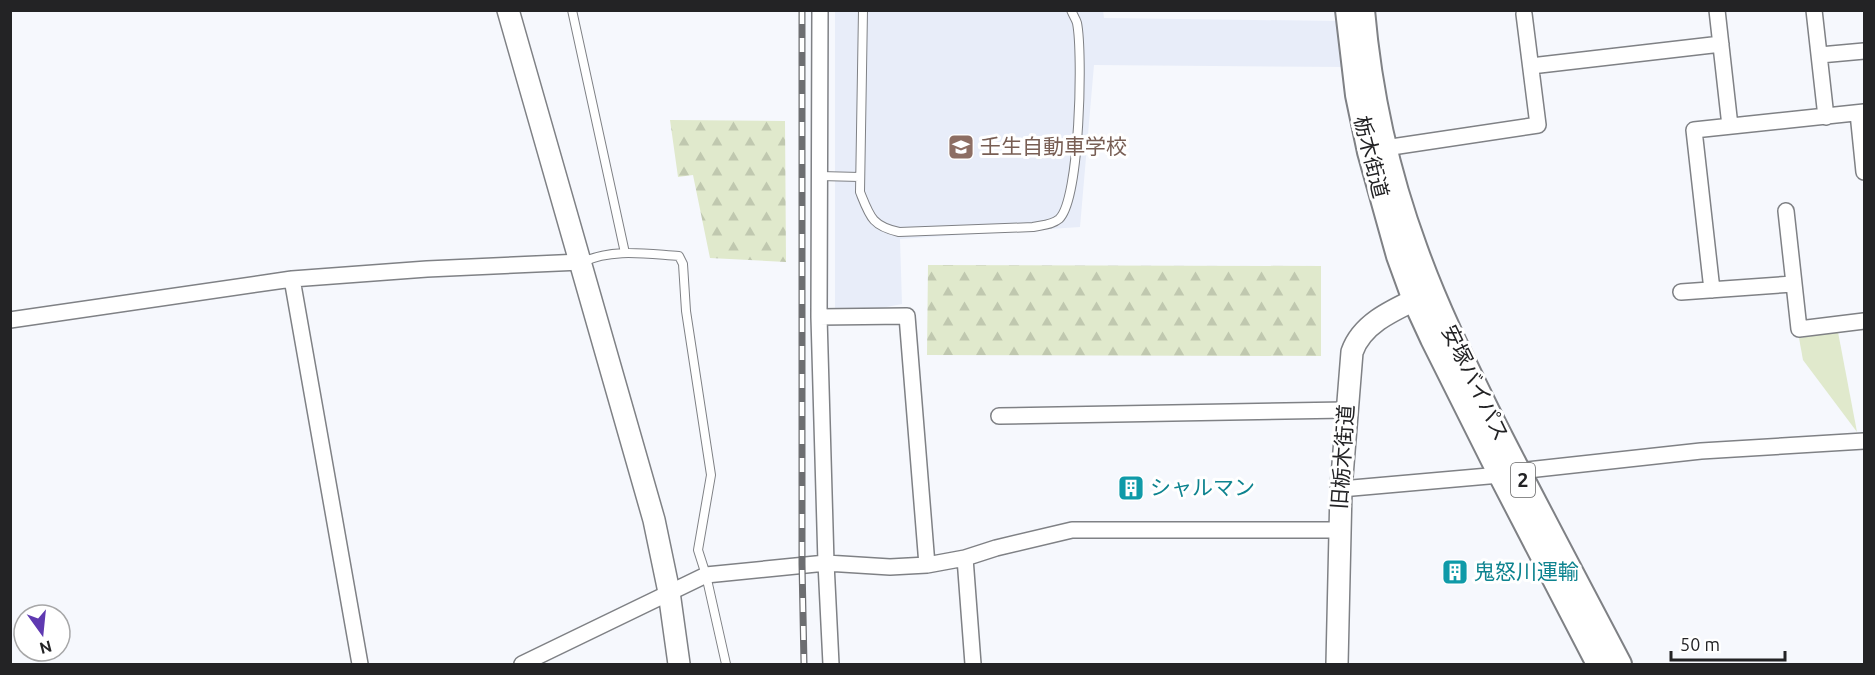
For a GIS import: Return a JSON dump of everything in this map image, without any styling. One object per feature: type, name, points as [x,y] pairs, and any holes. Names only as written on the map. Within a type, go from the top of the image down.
[{"type":"main road","name":"栃木街道","points":[[1347,10],[1357,95],[1369,152],[1392,235],[1423,296]]},
{"type":"main road","name":"栃木街道","points":[[1363,10],[1371,81],[1385,148],[1415,248],[1423,296]]},
{"type":"main road","name":"安塚バイパス","points":[[1423,296],[1598,664]]},
{"type":"main road","name":"安塚バイパス","points":[[1509,473],[1620,664]]},
{"type":"street","points":[[508,10],[654,520],[669,592],[679,664]]},
{"type":"street","points":[[820,10],[819,317],[831,664]]},
{"type":"street","points":[[1717,10],[1730,126]]},
{"type":"street","points":[[1814,10],[1826,117]]},
{"type":"street","points":[[1385,148],[1538,125],[1524,14]]},
{"type":"street","points":[[1531,66],[1721,44]]},
{"type":"street","points":[[1820,55],[1864,51]]},
{"type":"street","points":[[1712,290],[1694,130],[1861,113],[1864,172]]},
{"type":"street","points":[[1786,211],[1799,329],[1864,321]]},
{"type":"street","points":[[10,320],[292,279],[427,269],[581,262]]},
{"type":"street","points":[[292,279],[360,664]]},
{"type":"street","points":[[1681,292],[1793,284]]},
{"type":"street","name":"旧栃木街道","points":[[1337,664],[1341,489],[1350,369],[1356,341],[1374,322],[1423,296]]},
{"type":"street","points":[[819,317],[907,316],[927,565]]},
{"type":"street","points":[[999,416],[1347,410]]},
{"type":"street","points":[[1341,489],[1701,452],[1864,441]]},
{"type":"street","points":[[522,664],[706,575],[826,563],[890,567],[927,565],[964,558],[1072,530],[1339,530]]},
{"type":"street","points":[[964,558],[973,664]]},
{"type":"lane","points":[[572,10],[625,253]]},
{"type":"lane","points":[[863,10],[860,192],[868,213],[881,228],[899,232],[1033,226],[1050,224],[1061,218],[1068,201],[1078,123],[1078,41],[1076,21],[1071,10]]},
{"type":"lane","points":[[820,176],[860,177]]},
{"type":"lane","points":[[581,262],[597,255],[625,253],[679,256],[683,264],[686,311],[711,466],[698,550],[706,575],[726,664]]},
{"type":"shaded area","name":"壬生自動車学校","points":[[1103,10],[1104,18],[1340,21],[1344,67],[1094,65],[1080,227],[900,239],[902,304],[835,317],[835,11]]},
{"type":"green space","points":[[670,120],[785,121],[786,262],[710,258],[693,175],[678,177]]},
{"type":"green space","points":[[928,265],[1321,266],[1321,356],[927,355]]},
{"type":"green space","points":[[1838,332],[1857,432],[1803,360],[1799,338]]},
{"type":"railway","points":[[802,10],[804,664]]},
{"type":"place","name":"壬生自動車学校","points":[[961,147]]},
{"type":"place","name":"シャルマン","points":[[1131,488]]},
{"type":"place","name":"鬼怒川運輸","points":[[1455,572]]}]
